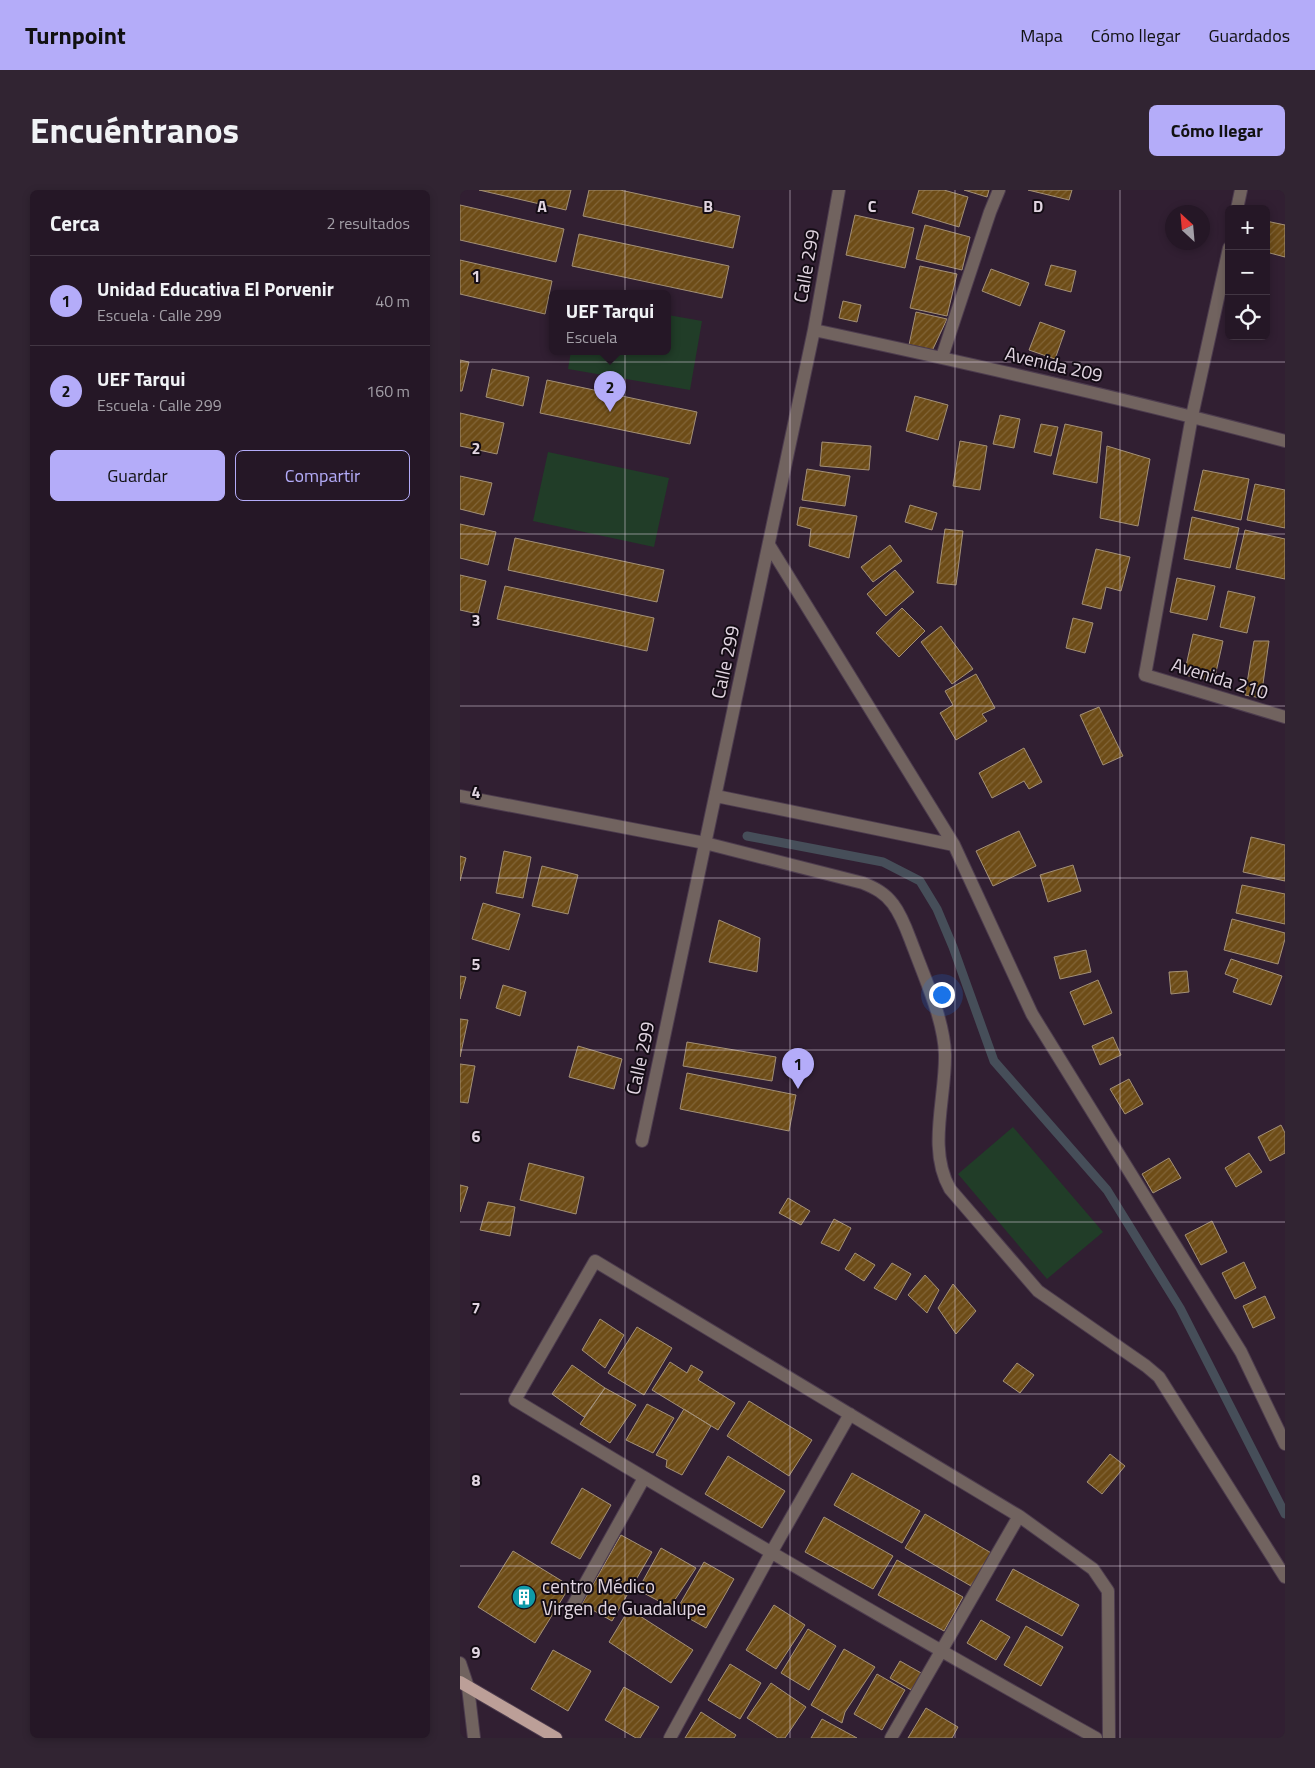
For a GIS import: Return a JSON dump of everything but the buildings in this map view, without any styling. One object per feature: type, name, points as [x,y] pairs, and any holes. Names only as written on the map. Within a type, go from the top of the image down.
[{"type":"main road","points":[[464,1684],[556,1738]]},
{"type":"street","name":"Calle 299","points":[[642,1141],[814,330],[838,190]]},
{"type":"street","points":[[942,357],[999,190]]},
{"type":"street","points":[[1238,205],[1241,190]]},
{"type":"street","points":[[1192,416],[1229,250]]},
{"type":"street","name":"Avenida 209","points":[[814,330],[942,357],[1192,416],[1285,441]]},
{"type":"street","name":"Avenida 210","points":[[1192,416],[1145,675],[1285,717]]},
{"type":"street","points":[[769,545],[954,845],[1032,1014],[1240,1352],[1285,1444]]},
{"type":"street","points":[[460,796],[705,843],[863,883],[878,889],[895,906],[903,922],[940,1026],[945,1052],[939,1139],[940,1165],[943,1177],[950,1189],[1038,1291],[1159,1377],[1285,1578]]},
{"type":"street","points":[[716,796],[954,845]]},
{"type":"street","points":[[1096,1738],[940,1651],[771,1553],[515,1400],[595,1261],[1019,1516],[1093,1569],[1108,1591],[1109,1738]]},
{"type":"street","points":[[670,1738],[771,1553],[850,1414]]},
{"type":"street","points":[[571,1609],[644,1478]]},
{"type":"street","points":[[891,1738],[1019,1516]]},
{"type":"street","points":[[460,1664],[474,1738]]},
{"type":"green space","points":[[671,316],[702,321],[690,390],[568,369],[570,355],[671,355]]},
{"type":"green space","points":[[548,452],[669,478],[654,547],[533,521]]},
{"type":"green space","points":[[1013,1127],[1103,1232],[1047,1279],[958,1174]]},
{"type":"waterway","points":[[747,836],[883,862],[920,881],[937,909],[953,947],[994,1061],[1107,1190],[1180,1308],[1285,1514]]},
{"type":"place","name":"UEF Tarqui","points":[[610,412]]},
{"type":"place","name":"Unidad Educativa El Porvenir","points":[[798,1089]]},
{"type":"place","name":"centro Médico Virgen de Guadalupe","points":[[524,1597]]}]
